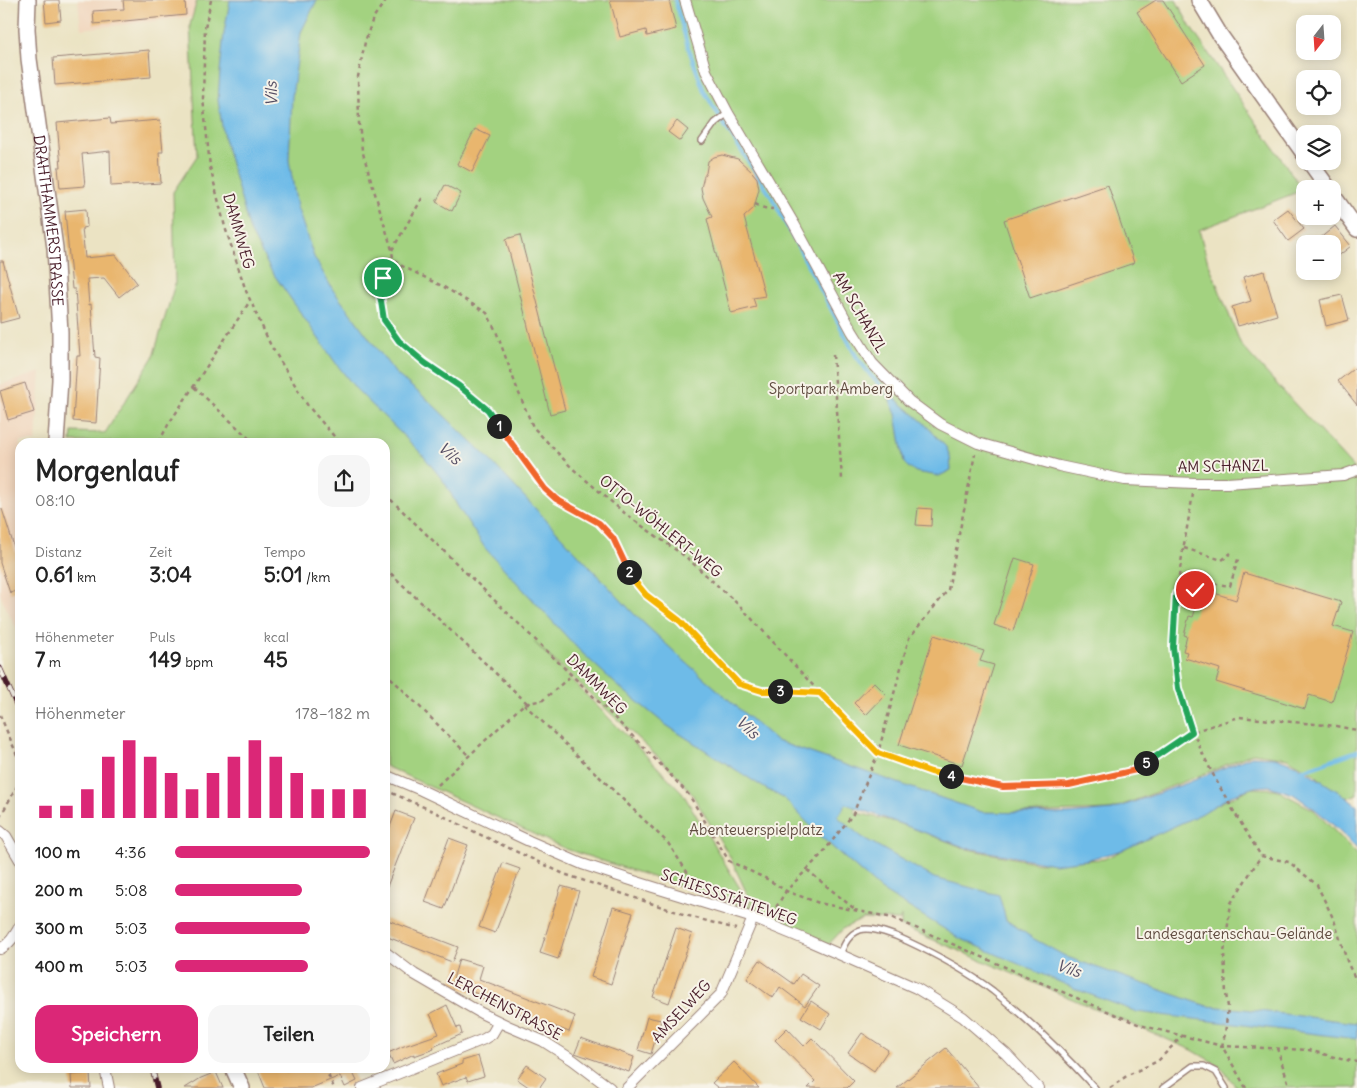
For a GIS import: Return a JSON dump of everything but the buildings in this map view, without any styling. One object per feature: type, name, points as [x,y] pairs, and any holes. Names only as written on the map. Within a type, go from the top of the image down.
[{"type":"main road","name":"DRAHTHAMMERSTRASSE","points":[[28,0],[29,59],[56,248],[60,332],[60,380],[56,438]]},
{"type":"main road","points":[[1199,0],[1220,35],[1296,142]]},
{"type":"main road","points":[[1341,207],[1357,229]]},
{"type":"main road","points":[[235,1073],[242,1088]]},
{"type":"street","name":"AM SCHANZL","points":[[688,3],[706,71],[852,331],[872,364],[908,401],[940,424],[978,443],[1059,466],[1125,480],[1227,483],[1343,475],[1357,470]]},
{"type":"street","name":"SCHIESSSTÄTTEWEG","points":[[390,777],[582,864],[753,918],[916,988],[963,1017],[1006,1054],[1038,1088]]},
{"type":"street","points":[[0,831],[6,836],[15,851]]},
{"type":"street","name":"AMSELWEG","points":[[628,1088],[721,994],[753,918]]},
{"type":"street","points":[[0,949],[15,936]]},
{"type":"street","name":"LERCHENSTRASSE","points":[[390,956],[414,974],[481,1013],[543,1040],[610,1088]]},
{"type":"street","points":[[362,1088],[484,1039],[492,1034],[499,1022]]},
{"type":"street","points":[[106,1073],[108,1088]]},
{"type":"lane","points":[[702,141],[715,123],[728,113]]},
{"type":"lane","points":[[840,955],[851,934],[863,928],[890,933],[924,949],[958,968],[992,991],[1056,1048],[1095,1088]]},
{"type":"lane","points":[[1163,1088],[1193,1066],[1204,1066],[1216,1072],[1226,1088]]},
{"type":"path","name":"DAMMWEG","points":[[210,0],[205,28],[203,98],[210,167],[225,227],[246,291],[271,346],[308,406],[336,438]]},
{"type":"path","points":[[386,0],[373,18],[365,42],[358,77],[359,123],[362,150],[392,250],[393,259],[383,278],[380,295],[384,320],[399,341],[488,410],[545,489],[556,499],[599,523],[613,538],[631,577],[646,595],[680,621],[739,684],[762,691],[820,693]]},
{"type":"path","points":[[392,250],[424,195]]},
{"type":"path","points":[[755,204],[772,209]]},
{"type":"path","name":"OTTO-WÖHLERT-WEG","points":[[393,259],[402,266],[444,287],[487,313],[496,331],[533,427],[572,468],[628,516],[686,557],[741,607],[878,753],[931,772],[1003,787],[1069,785],[1136,770],[1192,732],[1238,717],[1336,726],[1357,730]]},
{"type":"path","points":[[161,438],[250,301]]},
{"type":"path","points":[[833,355],[842,479]]},
{"type":"path","points":[[194,387],[249,438]]},
{"type":"path","points":[[765,924],[786,891],[822,854],[853,814],[878,753],[909,638],[948,590],[978,443]]},
{"type":"path","points":[[1194,483],[1176,594],[1173,647],[1178,688],[1192,732],[1232,809],[1261,856],[1289,862],[1317,885],[1334,920],[1348,964],[1357,982]]},
{"type":"path","name":"DAMMWEG","points":[[390,499],[572,675],[666,770],[689,795],[729,861],[769,879],[786,891],[819,903],[893,918],[1140,1025],[1222,1046],[1309,1050],[1357,1062]]},
{"type":"path","points":[[1184,548],[1222,560],[1231,553]]},
{"type":"path","points":[[1176,594],[1195,590],[1210,583],[1230,586],[1239,556]]},
{"type":"path","points":[[390,573],[668,843],[702,893],[705,903]]},
{"type":"path","points":[[436,786],[526,704],[543,700],[572,675]]},
{"type":"path","points":[[390,677],[469,756]]},
{"type":"path","points":[[0,715],[15,750]]},
{"type":"path","points":[[0,817],[15,790]]},
{"type":"path","points":[[390,792],[564,874],[689,916],[746,932]]},
{"type":"path","points":[[1246,1088],[1222,1046],[1228,1007],[1224,953],[1231,903],[1261,856]]},
{"type":"path","points":[[807,870],[858,912]]},
{"type":"path","points":[[1110,1088],[1128,1075],[1158,1061],[1182,1036]]},
{"type":"path","points":[[1277,1048],[1290,1088]]},
{"type":"path","points":[[327,1073],[334,1088]]},
{"type":"shaded area","points":[[78,0],[197,0],[192,17],[81,29]]},
{"type":"shaded area","points":[[41,372],[36,438],[15,438],[15,625],[0,594],[0,385]]},
{"type":"green space","name":"Sportpark Amberg","points":[[197,0],[1176,0],[1191,28],[1296,180],[1296,193],[1199,230],[1207,259],[1241,345],[1357,472],[1357,794],[1340,801],[1315,774],[1287,758],[1253,753],[1110,810],[984,814],[870,774],[854,812],[900,823],[967,849],[1039,863],[1104,859],[1251,788],[1275,789],[1314,810],[1357,854],[1357,1088],[1237,1088],[1220,1066],[1192,1050],[901,926],[901,916],[900,920],[863,919],[844,928],[828,945],[755,911],[730,857],[692,794],[675,773],[534,642],[682,792],[753,910],[566,849],[390,768],[390,438],[71,438],[72,432],[105,433],[153,357],[175,284],[173,192],[197,156],[190,25]]},
{"type":"water","name":"Vils","points":[[230,0],[317,0],[301,32],[292,97],[289,160],[297,207],[314,257],[333,290],[396,374],[429,401],[488,458],[634,614],[776,741],[982,812],[1068,814],[1111,810],[1187,783],[1252,756],[1275,757],[1297,765],[1357,806],[1357,849],[1316,810],[1293,794],[1269,786],[1255,787],[1234,794],[1201,814],[1123,850],[1086,860],[1054,864],[967,848],[846,804],[838,817],[862,837],[934,878],[999,895],[1006,920],[1034,939],[1067,957],[1207,1006],[1357,1023],[1357,1039],[1137,1012],[1078,990],[959,938],[881,890],[820,836],[785,799],[766,789],[666,725],[618,686],[579,650],[485,548],[458,507],[445,483],[421,453],[356,389],[270,269],[250,231],[224,139],[218,100],[224,33]]},
{"type":"water","points":[[885,390],[923,422],[946,447],[950,456],[951,470],[939,476],[916,472],[904,463],[896,414]]},
{"type":"waterway","points":[[675,0],[688,47],[704,91],[771,196],[856,356],[871,376],[885,390]]},
{"type":"waterway","points":[[1300,771],[1357,751]]},
{"type":"railway","points":[[0,668],[15,702]]},
{"type":"railway","points":[[153,1073],[157,1088]]},
{"type":"route","points":[[383,278],[380,295],[384,320],[399,341],[488,410],[545,489],[556,499],[599,523],[613,538],[631,577],[646,595],[680,621],[739,684],[762,691],[820,693],[878,753],[931,772],[1003,787],[1069,785],[1136,770],[1192,732],[1178,688],[1173,647],[1176,594],[1195,590]]},
{"type":"park label","name":"Abenteuerspielplatz","points":[[756,829]]},
{"type":"park label","name":"Landesgartenschau-Gelände","points":[[1234,933]]}]
